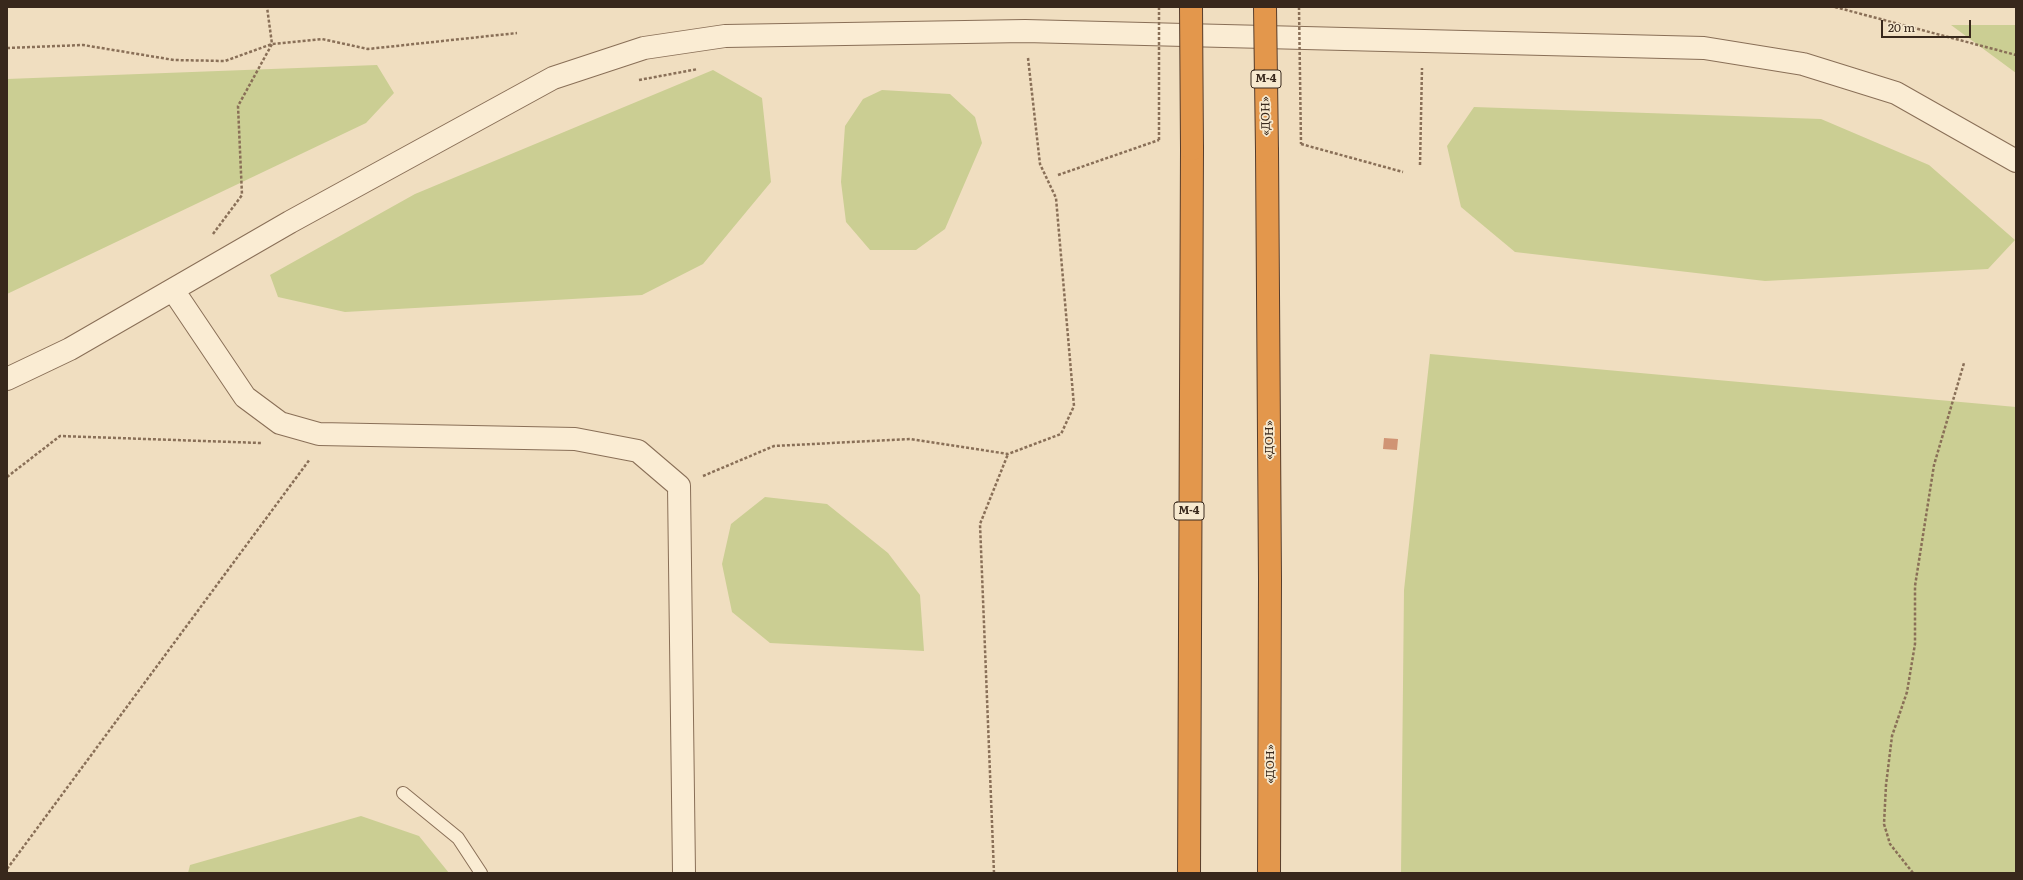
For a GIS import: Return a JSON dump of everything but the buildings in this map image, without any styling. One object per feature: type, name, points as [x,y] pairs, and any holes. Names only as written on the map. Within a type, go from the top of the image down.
[{"type":"highway","name":"М-4","points":[[1189,873],[1192,149],[1191,7]]},
{"type":"highway","name":"«ДОН»","points":[[1265,7],[1270,580],[1269,873]]},
{"type":"street","points":[[7,379],[70,349],[290,222],[553,78],[644,48],[725,36],[1025,31],[1704,48],[1802,64],[1896,93],[2016,161]]},
{"type":"street","points":[[173,290],[245,397],[280,423],[319,434],[575,439],[638,451],[678,486],[684,873]]},
{"type":"lane","points":[[403,793],[458,838],[482,873]]},
{"type":"path","points":[[209,239],[242,195],[238,106],[272,44],[267,7]]},
{"type":"path","points":[[1058,175],[1159,140],[1159,7]]},
{"type":"path","points":[[1299,7],[1301,144],[1403,172]]},
{"type":"path","points":[[1835,7],[2016,54]]},
{"type":"path","points":[[7,48],[83,45],[174,60],[224,60],[272,44],[322,39],[368,49],[517,33]]},
{"type":"path","points":[[1420,165],[1422,63],[1424,42]]},
{"type":"path","points":[[678,486],[774,446],[910,439],[1008,454],[1061,434],[1074,406],[1056,198],[1040,164],[1028,56],[1035,56]]},
{"type":"path","points":[[1154,58],[1162,58]]},
{"type":"path","points":[[1296,60],[1304,60]]},
{"type":"path","points":[[632,81],[702,69]]},
{"type":"path","points":[[1913,873],[1890,844],[1884,824],[1886,784],[1892,736],[1908,692],[1915,644],[1915,586],[1934,465],[1964,363]]},
{"type":"path","points":[[7,869],[320,445],[319,434]]},
{"type":"path","points":[[7,477],[60,436],[264,443]]},
{"type":"path","points":[[994,873],[980,524],[1008,454]]},
{"type":"green space","points":[[1951,25],[2016,25],[2016,73]]},
{"type":"green space","points":[[377,65],[394,93],[366,123],[7,294],[7,79]]},
{"type":"green space","points":[[713,70],[762,98],[771,182],[703,264],[642,295],[345,312],[278,297],[270,275],[415,194]]},
{"type":"green space","points":[[882,90],[950,94],[975,117],[982,143],[945,229],[916,250],[870,250],[846,222],[841,182],[845,126],[863,99]]},
{"type":"green space","points":[[1474,107],[1821,119],[1929,165],[2015,240],[1988,269],[1765,281],[1515,252],[1461,207],[1447,146]]},
{"type":"green space","points":[[1430,354],[2016,407],[2016,873],[1401,873],[1404,590]]},
{"type":"green space","points":[[765,497],[827,504],[888,553],[920,595],[924,651],[770,643],[732,612],[722,564],[731,524]]},
{"type":"green space","points":[[361,816],[419,836],[449,873],[188,873],[190,865]]}]
